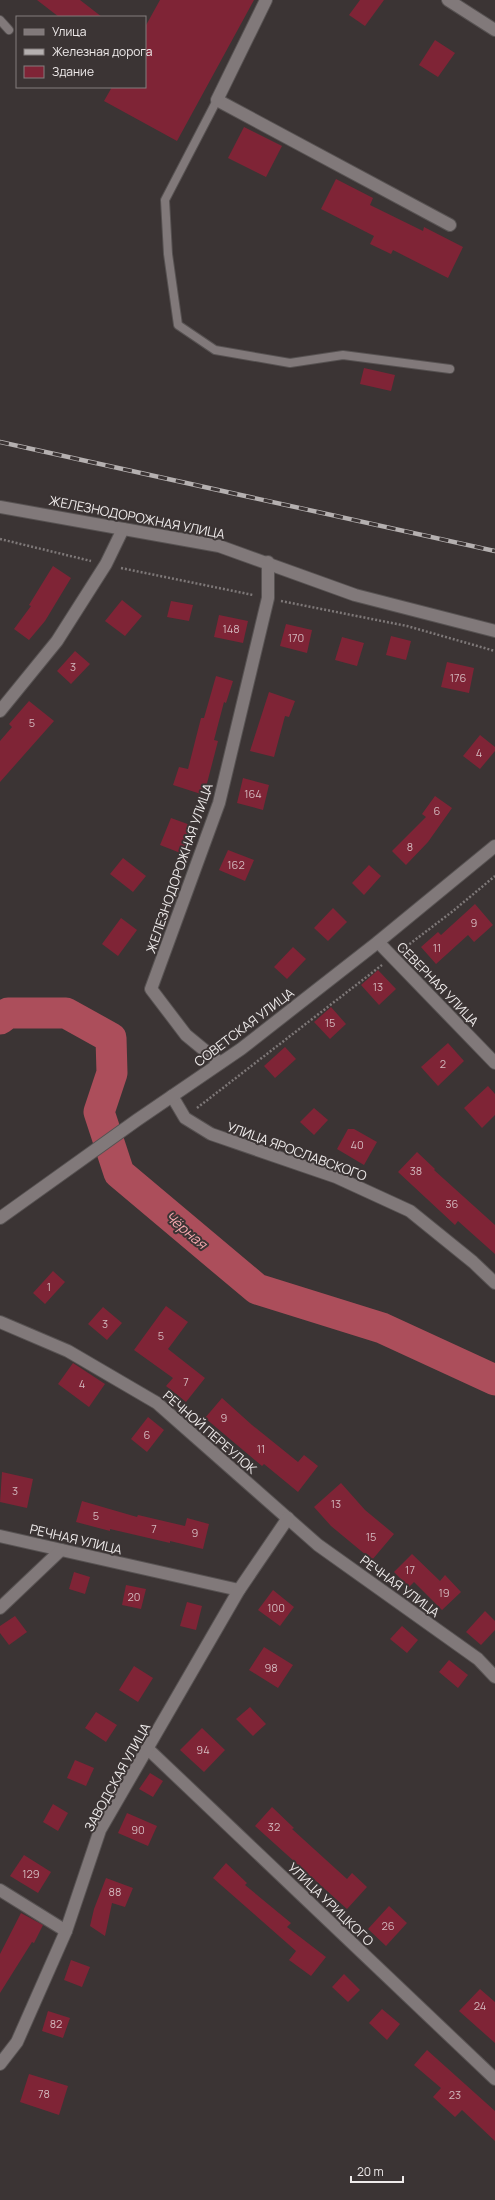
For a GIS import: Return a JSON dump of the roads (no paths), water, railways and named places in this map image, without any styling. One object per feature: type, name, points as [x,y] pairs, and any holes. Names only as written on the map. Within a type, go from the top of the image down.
[{"type":"street","points":[[266,0],[217,100],[450,225]]},
{"type":"street","points":[[448,0],[495,30]]},
{"type":"street","name":"ЖЕЛЕЗНОДОРОЖНАЯ УЛИЦА","points":[[0,507],[123,529],[160,534],[219,546],[268,562],[355,595],[495,631]]},
{"type":"street","points":[[0,711],[57,641],[106,564],[123,529]]},
{"type":"street","name":"ЖЕЛЕЗНОДОРОЖНАЯ УЛИЦА","points":[[220,1064],[186,1035],[151,989],[220,802],[268,598],[268,562]]},
{"type":"street","name":"СОВЕТСКАЯ УЛИЦА","points":[[0,1218],[58,1178],[137,1120],[220,1064],[378,942],[495,846]]},
{"type":"street","name":"СЕВЕРНАЯ УЛИЦА","points":[[378,942],[495,1063]]},
{"type":"street","name":"УЛИЦА ЯРОСЛАВСКОГО","points":[[172,1096],[185,1118],[211,1134],[336,1177],[410,1211],[495,1283]]},
{"type":"street","name":"РЕЧНОЙ ПЕРЕУЛОК","points":[[0,1322],[68,1351],[157,1403],[288,1518]]},
{"type":"street","name":"ЗАВОДСКАЯ УЛИЦА","points":[[0,2064],[17,2042],[66,1931],[100,1830],[239,1590],[288,1518]]},
{"type":"street","name":"РЕЧНАЯ УЛИЦА","points":[[288,1518],[318,1546],[478,1659],[495,1677]]},
{"type":"street","name":"РЕЧНАЯ УЛИЦА","points":[[0,1536],[239,1590]]},
{"type":"street","points":[[0,1608],[61,1550]]},
{"type":"street","name":"УЛИЦА УРИЦКОГО","points":[[148,1749],[495,2079]]},
{"type":"street","points":[[0,1890],[66,1931]]},
{"type":"lane","points":[[0,20],[9,30]]},
{"type":"lane","points":[[217,100],[165,200],[168,254],[178,325],[215,350],[290,363],[343,356],[450,369]]},
{"type":"waterway","name":"Чёрная","points":[[0,1019],[8,1013],[66,1013],[111,1038],[112,1073],[99,1112],[119,1173],[257,1289],[382,1328],[495,1380]]},
{"type":"railway","points":[[0,442],[495,551]]}]
